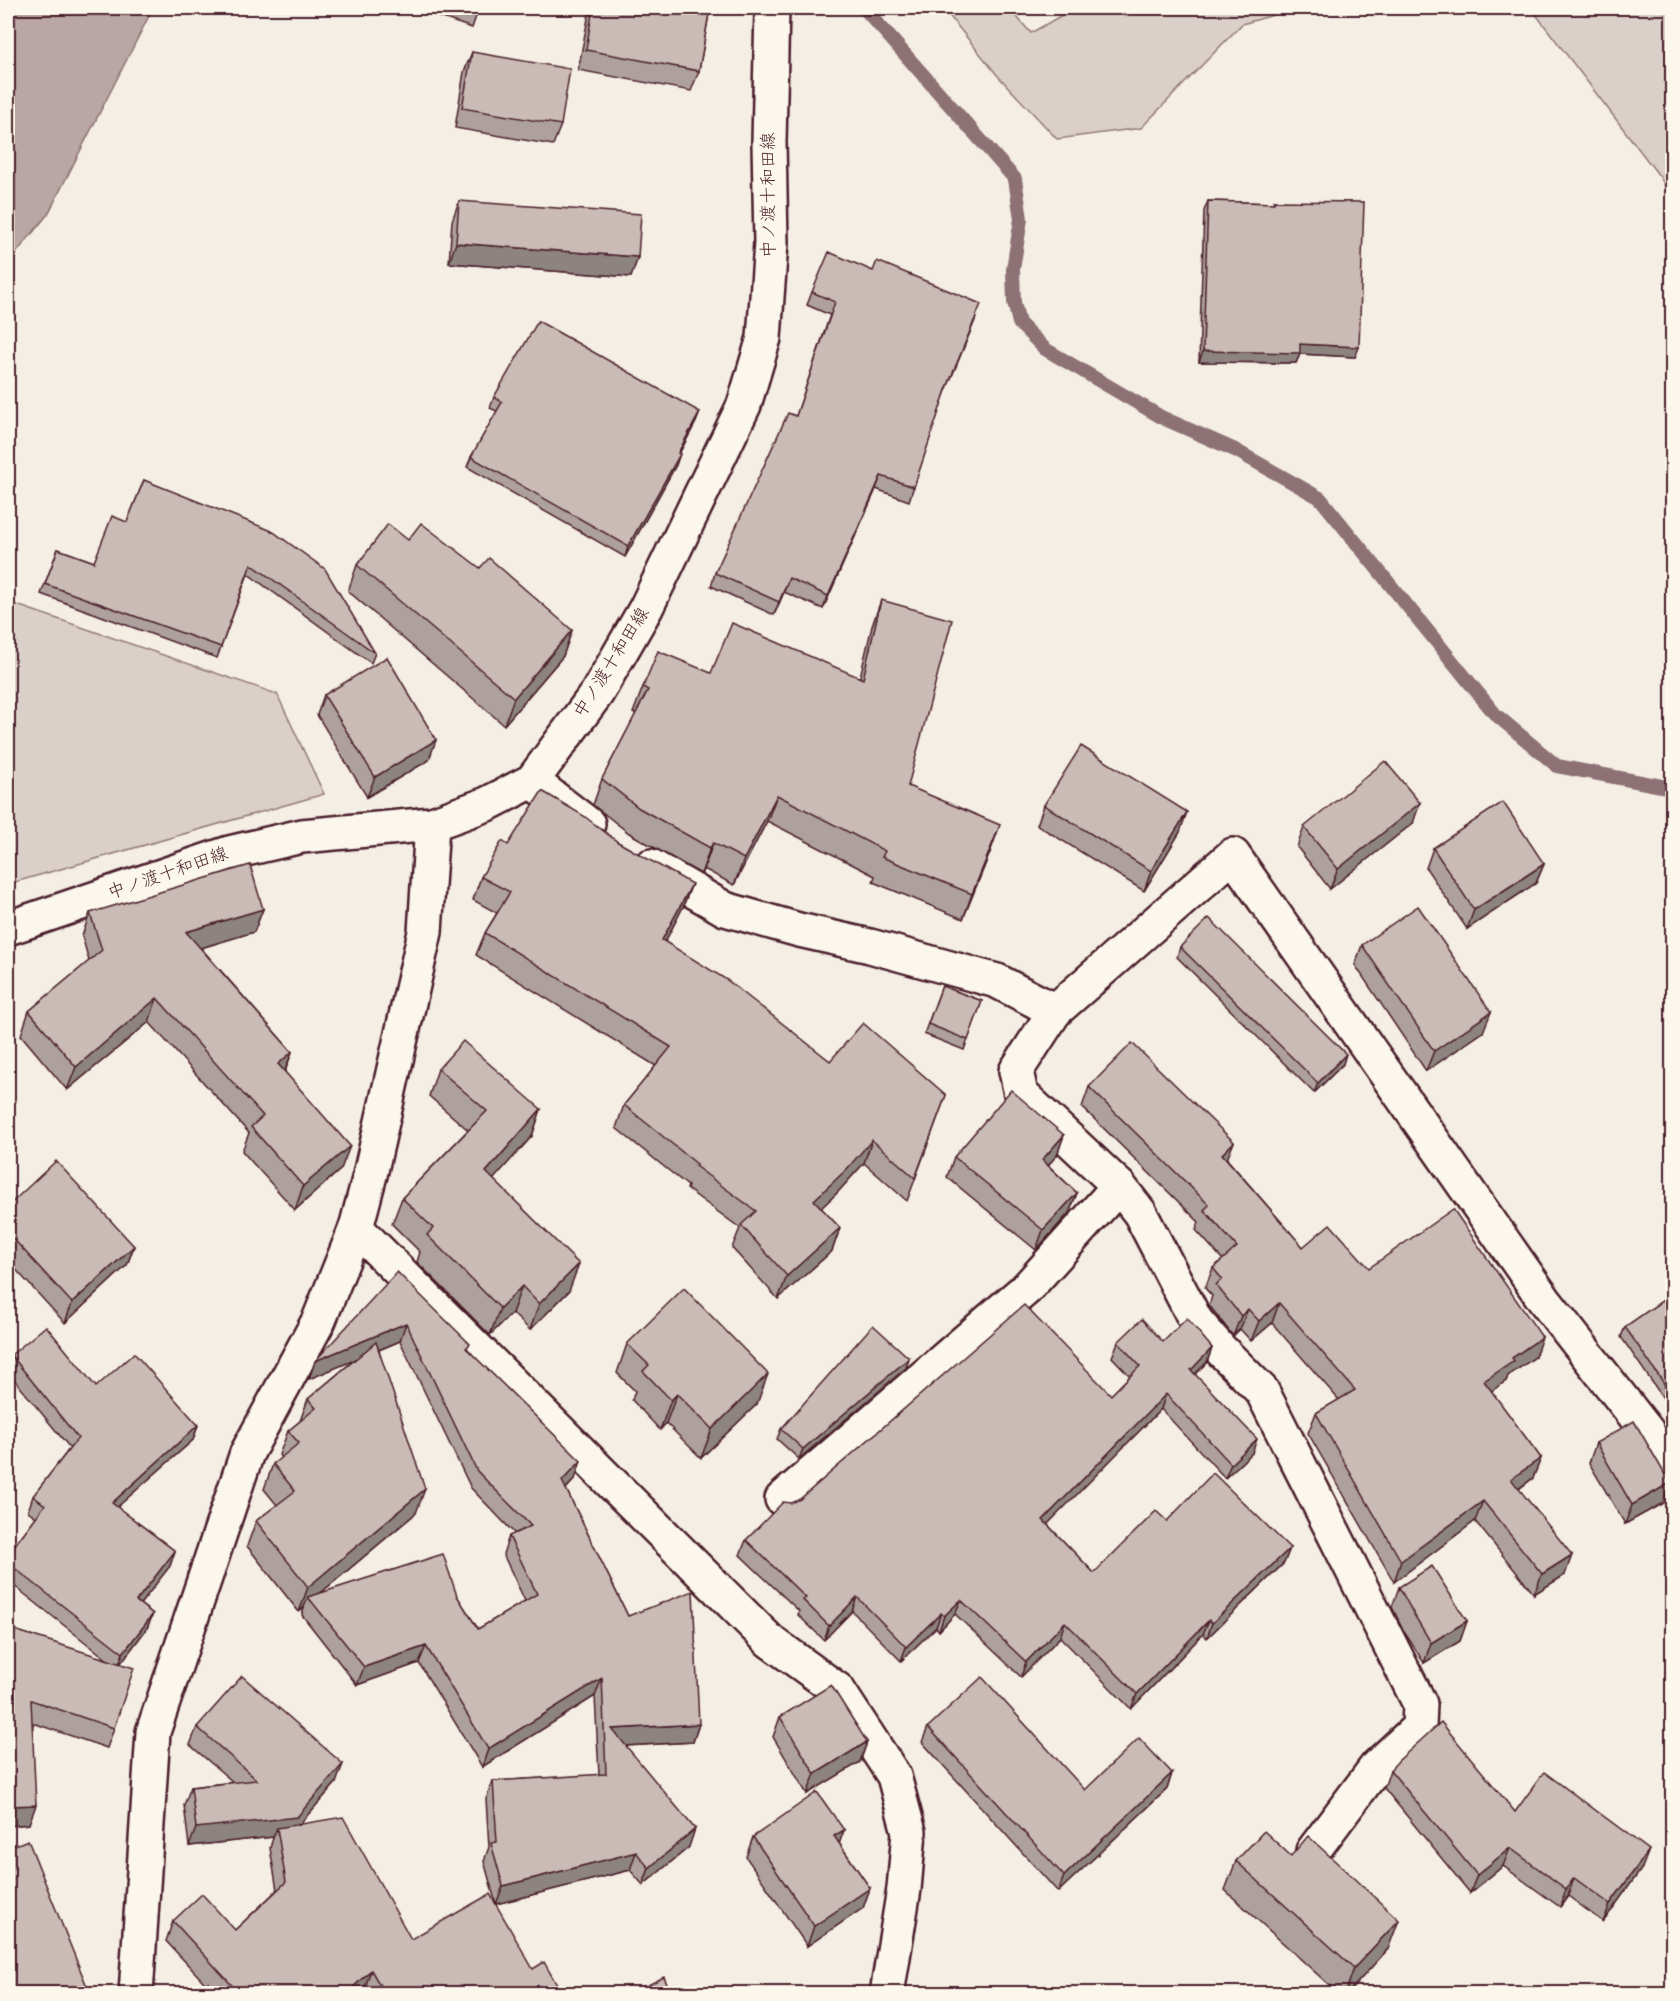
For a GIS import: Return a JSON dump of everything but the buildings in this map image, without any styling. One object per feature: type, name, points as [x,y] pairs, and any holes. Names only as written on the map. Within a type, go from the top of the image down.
[{"type":"street","name":"中ノ渡十和田線","points":[[8,928],[229,852],[302,836],[432,824],[487,804],[532,781],[597,693],[646,608],[744,405],[764,338],[771,243],[769,142],[772,8]]},
{"type":"street","points":[[532,781],[620,848],[724,909],[997,981],[1055,1011]]},
{"type":"street","points":[[136,1994],[153,1732],[247,1453],[319,1320],[356,1228],[425,932],[432,824]]},
{"type":"street","points":[[1313,1851],[1377,1766],[1419,1728],[1420,1704],[1262,1391],[1196,1321],[1140,1213],[1119,1186],[1021,1094],[1016,1071],[1055,1011],[1233,855],[1545,1301],[1647,1431],[1672,1472]]},
{"type":"street","points":[[782,1499],[1027,1288],[1119,1186]]},
{"type":"street","points":[[356,1228],[770,1641],[838,1690],[894,1776],[909,1832],[904,1889],[887,1994]]},
{"type":"shaded area","points":[[8,8],[153,8],[48,214],[8,263]]},
{"type":"shaded area","points":[[943,8],[1009,8],[1031,33],[1074,8],[1298,8],[1242,24],[1141,128],[1057,139],[998,76]]},
{"type":"shaded area","points":[[1531,8],[1672,8],[1672,198],[1660,177]]},
{"type":"shaded area","points":[[11,603],[277,694],[324,794],[8,884],[8,624]]},
{"type":"waterway","points":[[864,8],[1015,179],[1021,219],[1013,269],[1014,302],[1019,323],[1045,349],[1163,418],[1235,450],[1320,498],[1495,714],[1557,766],[1672,788]]}]
